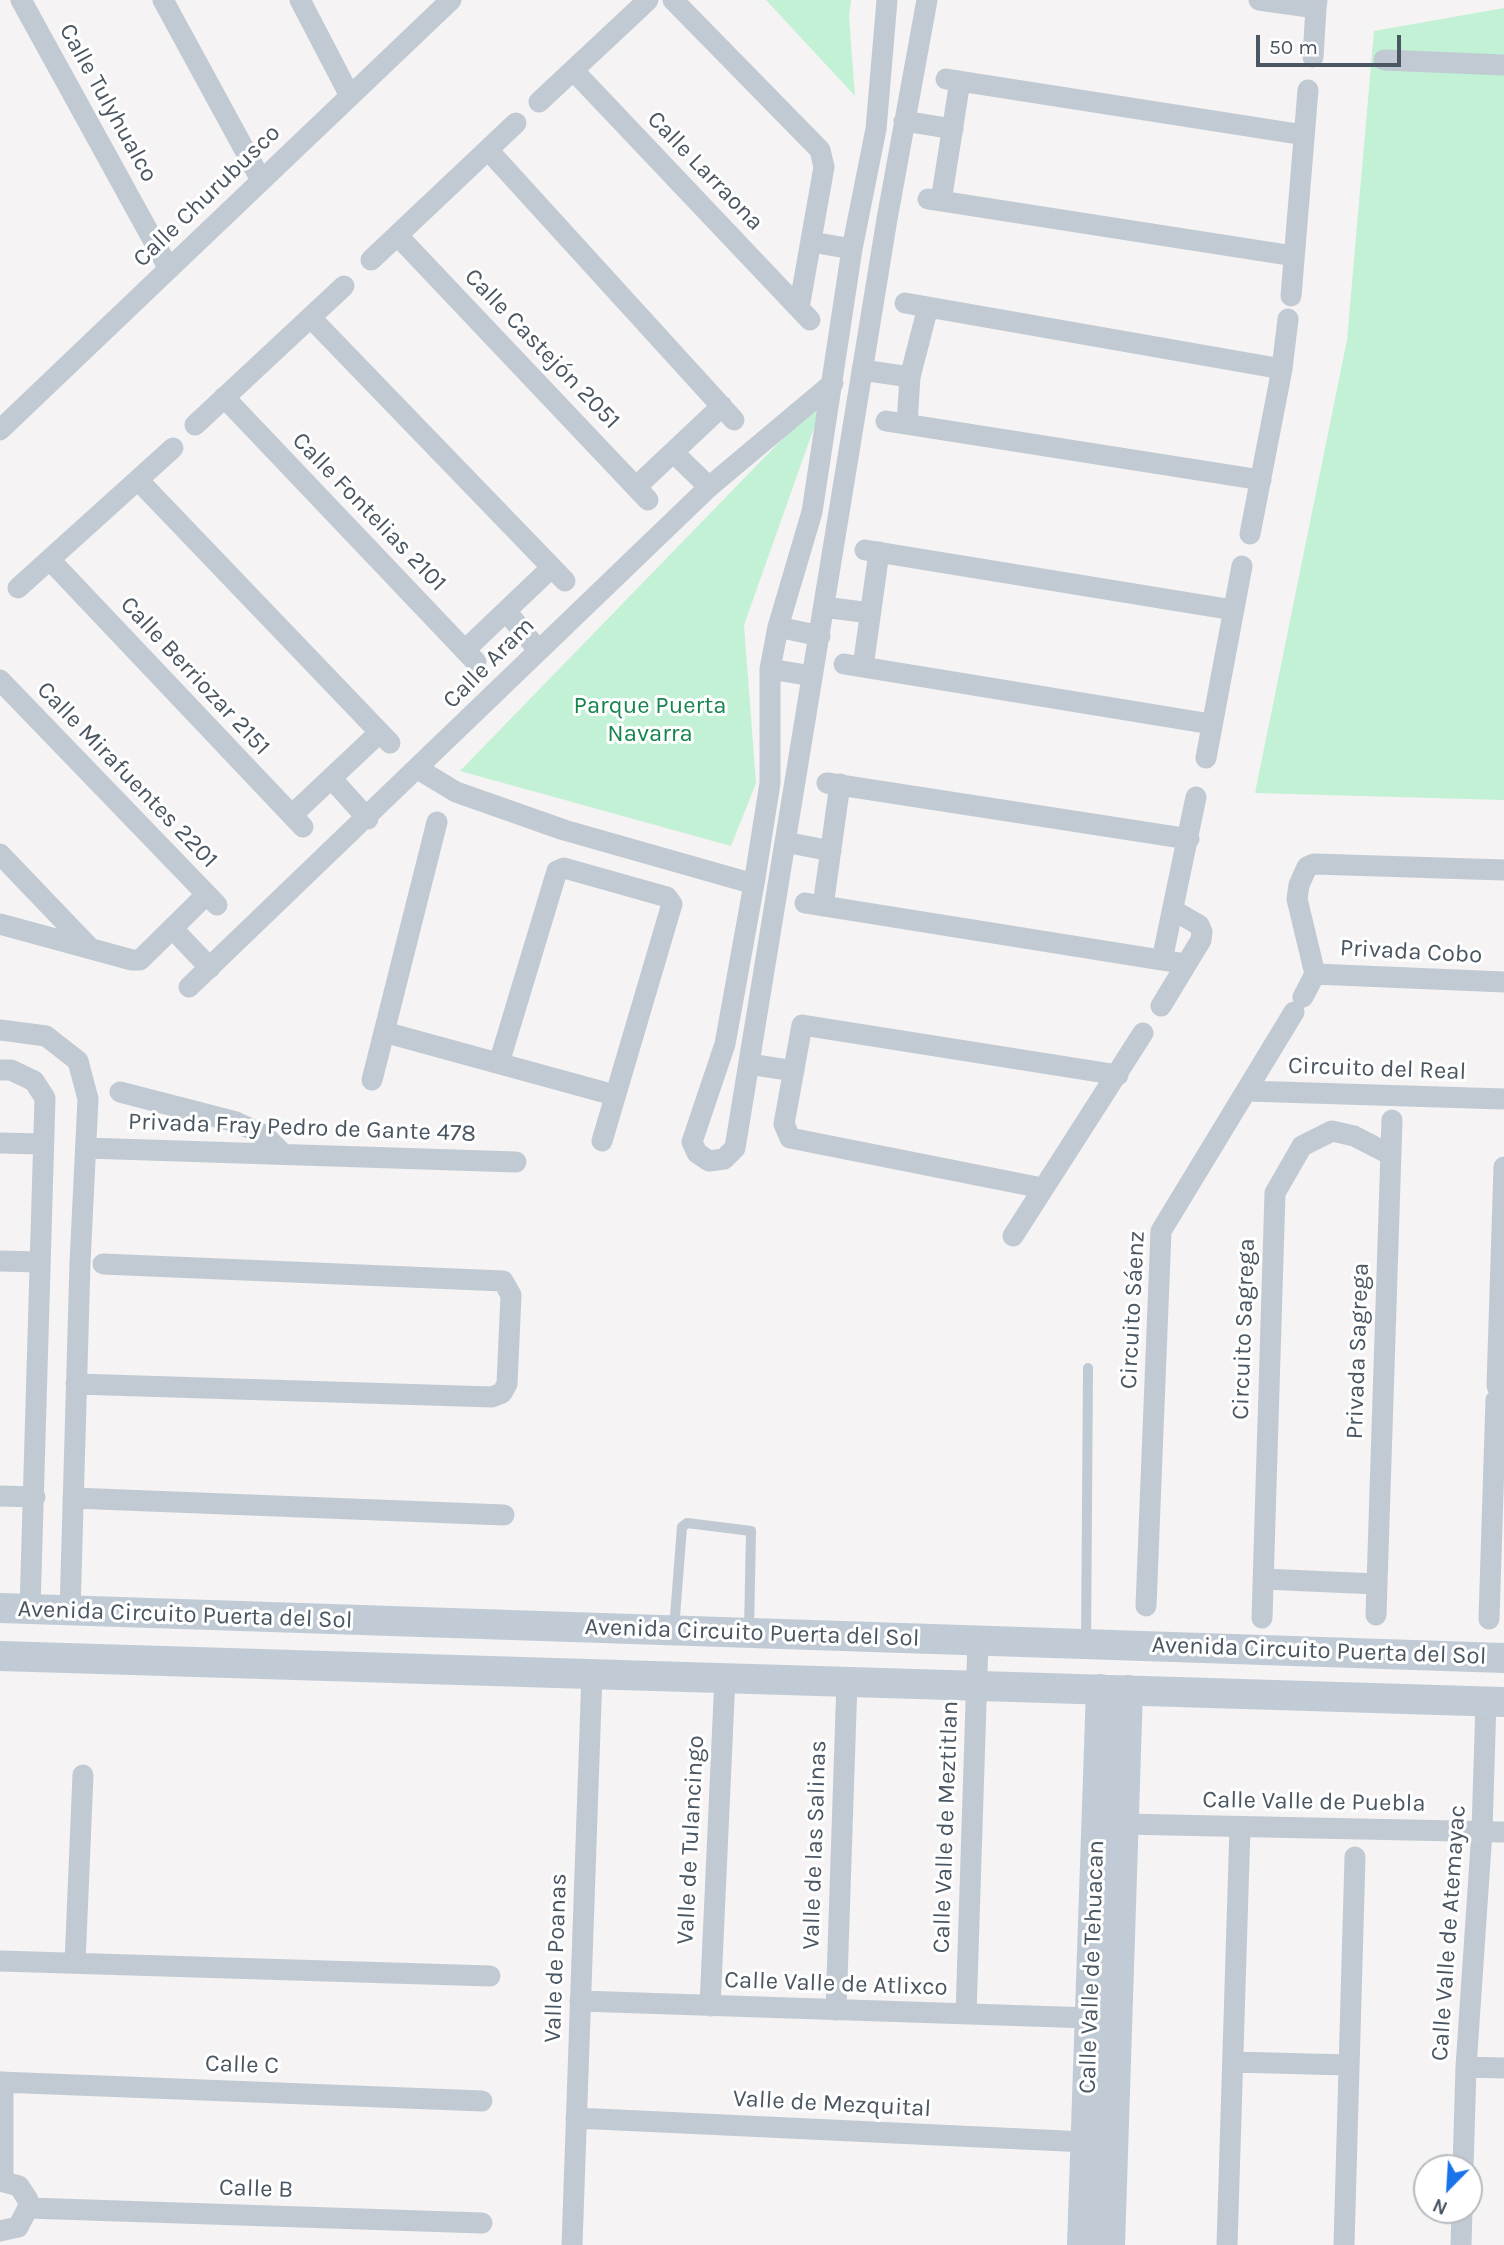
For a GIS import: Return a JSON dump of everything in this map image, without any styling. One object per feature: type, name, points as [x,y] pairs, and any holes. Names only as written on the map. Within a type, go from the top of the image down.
[{"type":"street","name":"Calle Tulyhualco","points":[[21,0],[169,269]]},
{"type":"street","points":[[163,0],[261,180]]},
{"type":"street","points":[[300,0],[350,96]]},
{"type":"street","points":[[539,102],[648,0]]},
{"type":"street","name":"Calle Larraona","points":[[573,71],[804,314],[824,167],[820,150],[673,0]]},
{"type":"street","points":[[887,0],[876,128],[852,249],[812,512],[778,627],[770,669],[770,783],[754,884],[725,1044],[692,1142],[697,1153],[709,1161],[724,1159],[736,1147],[862,370],[927,0]]},
{"type":"street","points":[[1259,0],[1316,4],[1313,57]]},
{"type":"street","name":"Calle Churubusco","points":[[0,429],[350,96],[443,3]]},
{"type":"street","points":[[1384,60],[1504,65]]},
{"type":"street","points":[[1294,256],[934,200],[953,129],[953,80],[1304,135]]},
{"type":"street","points":[[1291,296],[1308,90]]},
{"type":"street","points":[[904,121],[953,129]]},
{"type":"street","points":[[371,260],[516,123]]},
{"type":"street","points":[[489,151],[728,413],[673,452],[709,487]]},
{"type":"street","name":"Calle Castejón 2051","points":[[397,235],[642,493],[673,452]]},
{"type":"street","points":[[812,242],[852,249]]},
{"type":"street","points":[[195,425],[344,286]]},
{"type":"street","points":[[905,303],[1282,369]]},
{"type":"street","points":[[928,307],[896,423],[1261,480]]},
{"type":"street","points":[[311,318],[558,575],[506,611],[538,650]]},
{"type":"street","points":[[1250,534],[1282,369],[1288,319]]},
{"type":"street","points":[[862,370],[909,377]]},
{"type":"street","name":"Calle Aram","points":[[189,987],[368,818],[538,650],[709,487],[833,383]]},
{"type":"street","name":"Calle Fontelias 2101","points":[[224,397],[471,656],[506,611]]},
{"type":"street","points":[[18,588],[173,449]]},
{"type":"street","points":[[139,481],[384,738],[331,778],[368,818]]},
{"type":"street","points":[[1211,724],[853,665],[870,613],[872,551],[1233,610]]},
{"type":"street","name":"Calle Berriozar 2151","points":[[51,561],[297,821],[331,778]]},
{"type":"street","points":[[1206,758],[1242,566]]},
{"type":"street","points":[[824,607],[870,613]]},
{"type":"street","points":[[778,627],[820,636]]},
{"type":"street","points":[[770,669],[812,676]]},
{"type":"street","name":"Calle Mirafuentes 2201","points":[[0,680],[211,900],[173,929]]},
{"type":"street","points":[[418,769],[456,792],[625,847],[754,884]]},
{"type":"street","points":[[1186,964],[814,904],[831,851],[834,783],[1188,839]]},
{"type":"street","points":[[1162,960],[1196,797]]},
{"type":"street","points":[[372,1080],[437,822]]},
{"type":"street","points":[[785,842],[831,851]]},
{"type":"street","points":[[615,881],[625,847]]},
{"type":"street","points":[[0,854],[92,950]]},
{"type":"street","points":[[1315,974],[1297,899],[1299,885],[1307,867],[1314,864],[1504,870]]},
{"type":"street","points":[[499,1063],[558,871],[564,868],[667,897],[672,904],[601,1141]]},
{"type":"street","points":[[1161,1006],[1201,940],[1202,932],[1199,925],[1173,910]]},
{"type":"street","points":[[0,924],[92,950],[140,960],[173,929],[210,968]]},
{"type":"street","name":"Privada Cobo","points":[[1315,974],[1504,982]]},
{"type":"street","name":"Circuito Sáenz","points":[[1146,1606],[1161,1231],[1248,1091],[1315,974]]},
{"type":"street","points":[[1042,1188],[790,1138],[784,1124],[803,1025],[1118,1075]]},
{"type":"street","points":[[0,1030],[46,1036],[78,1061],[88,1099],[70,1612]]},
{"type":"street","points":[[384,1032],[614,1095]]},
{"type":"street","points":[[1013,1236],[1143,1033]]},
{"type":"street","points":[[749,1064],[794,1071]]},
{"type":"street","points":[[0,1070],[11,1070],[34,1081],[45,1098],[30,1609]]},
{"type":"street","name":"Circuito del Real","points":[[1248,1091],[1504,1099]]},
{"type":"street","points":[[120,1092],[236,1122],[264,1135],[283,1154]]},
{"type":"street","points":[[1334,1094],[1332,1131],[1354,1136],[1391,1155]]},
{"type":"street","name":"Privada Sagrega","points":[[1376,1615],[1392,1120]]},
{"type":"street","name":"Circuito Sagrega","points":[[1262,1618],[1275,1194],[1302,1146],[1332,1131]]},
{"type":"street","points":[[0,1143],[42,1144]]},
{"type":"street","name":"Privada Fray Pedro de Gante 478","points":[[86,1147],[516,1162]]},
{"type":"street","points":[[1489,1619],[1497,1560],[1497,1393],[1502,1321],[1504,1167]]},
{"type":"street","points":[[0,1261],[40,1262]]},
{"type":"street","points":[[76,1384],[492,1397],[502,1394],[507,1384],[511,1295],[503,1281],[103,1264]]},
{"type":"street","points":[[0,1496],[35,1497]]},
{"type":"street","points":[[73,1499],[505,1515]]},
{"type":"street","points":[[1263,1579],[1377,1584]]},
{"type":"street","name":"Avenida Circuito Puerta del Sol","points":[[0,1608],[978,1641],[1086,1642],[1504,1658]]},
{"type":"street","name":"Calle Valle de Meztitlan","points":[[966,2014],[978,1641]]},
{"type":"street","name":"Avenida Circuito Puerta del Sol","points":[[0,1656],[1495,1701]]},
{"type":"street","name":"Valle de Poanas","points":[[572,2245],[592,1674]]},
{"type":"street","name":"Valle de Tulancingo","points":[[710,2006],[725,1677]]},
{"type":"street","name":"Valle de las Salinas","points":[[836,2010],[847,1681]]},
{"type":"street","name":"Calle Valle de Tehuacan","points":[[1082,2245],[1086,2142],[1101,2082],[1122,1825],[1115,1689]]},
{"type":"street","name":"Calle Valle de Tehuacan","points":[[1110,2245],[1101,2082],[1090,2018],[1115,1689]]},
{"type":"street","name":"Calle Valle de Atemayac","points":[[1463,2154],[1466,2067],[1482,1831],[1495,1701]]},
{"type":"street","points":[[75,1964],[83,1775]]},
{"type":"street","name":"Calle Valle de Puebla","points":[[1122,1825],[1504,1832]]},
{"type":"street","points":[[1227,2245],[1240,1827]]},
{"type":"street","points":[[1344,2245],[1355,1857]]},
{"type":"street","points":[[0,1961],[490,1976]]},
{"type":"street","name":"Calle Valle de Atlixco","points":[[580,2001],[1090,2018]]},
{"type":"street","points":[[1233,2062],[1348,2065]]},
{"type":"street","points":[[1466,2067],[1504,2068]]},
{"type":"street","points":[[1,2082],[2,2181],[19,2186],[29,2208],[18,2227],[2,2236]]},
{"type":"street","name":"Calle C","points":[[1,2082],[482,2101]]},
{"type":"street","name":"Valle de Mezquital","points":[[576,2118],[1086,2142]]},
{"type":"street","name":"Calle B","points":[[29,2208],[482,2223]]},
{"type":"street","points":[[1461,2245],[1462,2224]]},
{"type":"street","points":[[572,2245],[584,2245]]},
{"type":"lane","points":[[1086,1642],[1088,1368]]},
{"type":"lane","points":[[674,1630],[682,1527],[687,1522],[751,1531],[749,1633]]},
{"type":"green space","points":[[766,0],[851,0],[849,17],[855,96]]},
{"type":"green space","points":[[1504,8],[1504,800],[1255,793],[1347,340],[1374,31]]},
{"type":"green space","name":"Parque Puerta Navarra","points":[[826,394],[744,625],[756,783],[731,846],[460,771]]}]
